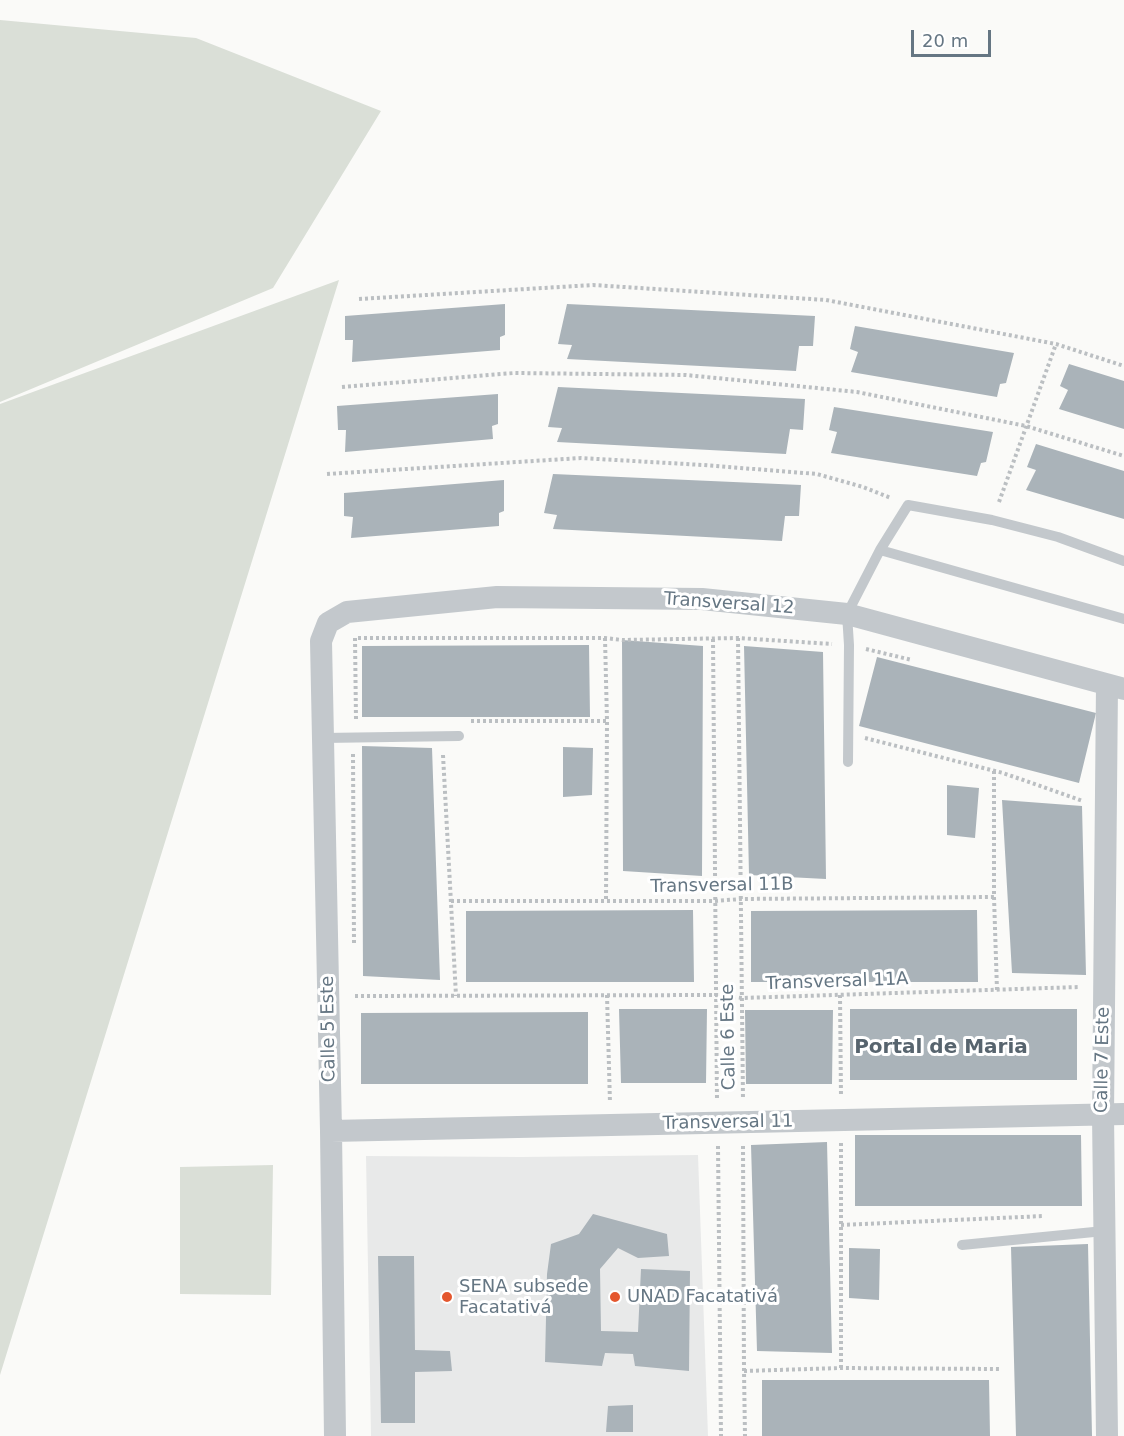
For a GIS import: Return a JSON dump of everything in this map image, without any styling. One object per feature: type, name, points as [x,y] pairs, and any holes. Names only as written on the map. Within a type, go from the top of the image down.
[{"type":"street","name":"Transversal 12","points":[[328,623],[346,612],[497,597],[702,598],[847,614],[1116,687]]},
{"type":"street","name":"Calle 5 Este","points":[[328,623],[321,641],[335,1436]]},
{"type":"street","name":"Calle 7 Este","points":[[1107,1436],[1104,1231],[1113,1114],[1104,986],[1115,813],[1116,687]]},
{"type":"street","name":"Transversal 11","points":[[331,1131],[1113,1114]]},
{"type":"lane","points":[[848,762],[847,614],[880,550],[908,505],[992,520],[1058,537],[1124,561]]},
{"type":"lane","points":[[880,550],[1124,619]]},
{"type":"lane","points":[[323,738],[459,736]]},
{"type":"lane","points":[[962,1245],[1104,1231]]},
{"type":"path","points":[[359,298],[593,285],[826,300],[1056,344],[1124,366]]},
{"type":"path","points":[[992,520],[1056,344]]},
{"type":"path","points":[[342,387],[514,373],[686,375],[857,392],[1026,426],[1124,456]]},
{"type":"path","points":[[327,474],[581,458],[818,474],[863,486],[908,505]]},
{"type":"path","points":[[355,638],[605,638],[622,640],[738,638],[849,645],[917,661]]},
{"type":"path","points":[[605,638],[606,901]]},
{"type":"path","name":"Calle 6 Este","points":[[738,638],[745,1436]]},
{"type":"path","name":"Calle 6 Este","points":[[713,639],[721,1436]]},
{"type":"path","points":[[464,721],[607,721]]},
{"type":"path","points":[[849,734],[994,771],[1115,813]]},
{"type":"path","points":[[442,736],[456,996]]},
{"type":"path","points":[[994,771],[997,990]]},
{"type":"path","name":"Transversal 11B","points":[[451,901],[716,901],[741,898],[994,897]]},
{"type":"path","name":"Transversal 11A","points":[[355,996],[716,995],[742,998],[1104,986]]},
{"type":"path","points":[[607,995],[610,1125]]},
{"type":"path","points":[[840,995],[841,1368]]},
{"type":"path","points":[[841,1225],[1044,1216]]},
{"type":"path","points":[[744,1371],[841,1368],[1000,1369]]},
{"type":"shaded area","points":[[0,20],[196,38],[381,111],[273,288],[0,402]]},
{"type":"shaded area","points":[[339,280],[0,1375],[0,404]]},
{"type":"shaded area","points":[[698,1155],[708,1436],[371,1436],[366,1156]]},
{"type":"shaded area","points":[[273,1165],[271,1295],[180,1294],[180,1167]]},
{"type":"building","points":[[505,304],[505,335],[500,337],[500,350],[352,362],[353,340],[345,340],[345,316]]},
{"type":"building","points":[[567,304],[815,316],[813,346],[799,346],[796,371],[567,359],[572,345],[558,344]]},
{"type":"building","points":[[855,326],[1014,353],[1006,383],[1000,384],[997,397],[851,372],[858,352],[850,349]]},
{"type":"building","points":[[1069,364],[1124,381],[1124,429],[1059,409],[1068,390],[1060,386]]},
{"type":"building","points":[[558,387],[805,399],[803,430],[790,429],[786,454],[557,442],[562,428],[548,427]]},
{"type":"building","points":[[498,394],[498,424],[492,426],[493,439],[345,452],[346,430],[338,430],[337,406]]},
{"type":"building","points":[[834,407],[993,432],[986,462],[981,463],[977,476],[831,453],[837,432],[829,430]]},
{"type":"building","points":[[1036,444],[1124,471],[1124,519],[1026,490],[1036,470],[1027,467]]},
{"type":"building","points":[[553,474],[801,485],[799,516],[785,516],[782,541],[553,529],[557,515],[544,513]]},
{"type":"building","points":[[504,480],[504,511],[499,513],[499,526],[351,538],[353,517],[344,516],[344,493]]},
{"type":"building","points":[[622,640],[703,646],[702,876],[623,871]]},
{"type":"building","points":[[589,645],[590,717],[362,717],[362,646]]},
{"type":"building","points":[[744,646],[823,652],[826,879],[749,875]]},
{"type":"building","points":[[877,657],[1096,713],[1079,783],[859,726]]},
{"type":"building","points":[[362,746],[432,748],[440,980],[363,976]]},
{"type":"building","points":[[563,747],[593,748],[592,795],[563,797]]},
{"type":"building","points":[[947,785],[979,788],[975,838],[947,835]]},
{"type":"building","points":[[1002,800],[1082,806],[1086,975],[1012,973]]},
{"type":"building","points":[[693,910],[694,982],[466,982],[466,911]]},
{"type":"building","points":[[977,910],[978,982],[751,982],[751,911]]},
{"type":"building","points":[[619,1009],[707,1009],[706,1083],[621,1083]]},
{"type":"building","points":[[850,1009],[1077,1009],[1077,1080],[850,1080]]},
{"type":"building","points":[[745,1010],[833,1010],[832,1084],[746,1084]]},
{"type":"building","points":[[588,1012],[588,1084],[361,1084],[361,1013]]},
{"type":"building","points":[[855,1135],[1081,1135],[1082,1206],[855,1206]]},
{"type":"building","points":[[827,1142],[832,1353],[757,1351],[751,1145]]},
{"type":"building","points":[[593,1214],[667,1234],[669,1256],[638,1258],[618,1248],[600,1269],[601,1331],[638,1332],[641,1269],[690,1271],[689,1371],[635,1366],[633,1354],[605,1353],[602,1366],[545,1362],[547,1274],[551,1244],[579,1234]]},
{"type":"building","points":[[1088,1244],[1092,1436],[1016,1436],[1011,1247]]},
{"type":"building","points":[[849,1248],[880,1249],[879,1300],[849,1298]]},
{"type":"building","points":[[378,1256],[414,1256],[415,1350],[450,1351],[452,1371],[415,1372],[415,1423],[381,1423]]},
{"type":"building","points":[[762,1380],[989,1380],[990,1436],[762,1436]]},
{"type":"building","points":[[633,1405],[633,1432],[606,1432],[608,1406]]},
{"type":"place","name":"SENA subsede Facatativá","points":[[447,1297]]},
{"type":"place","name":"UNAD Facatativá","points":[[615,1297]]},
{"type":"district","name":"Portal de Maria","points":[[941,1048]]}]
